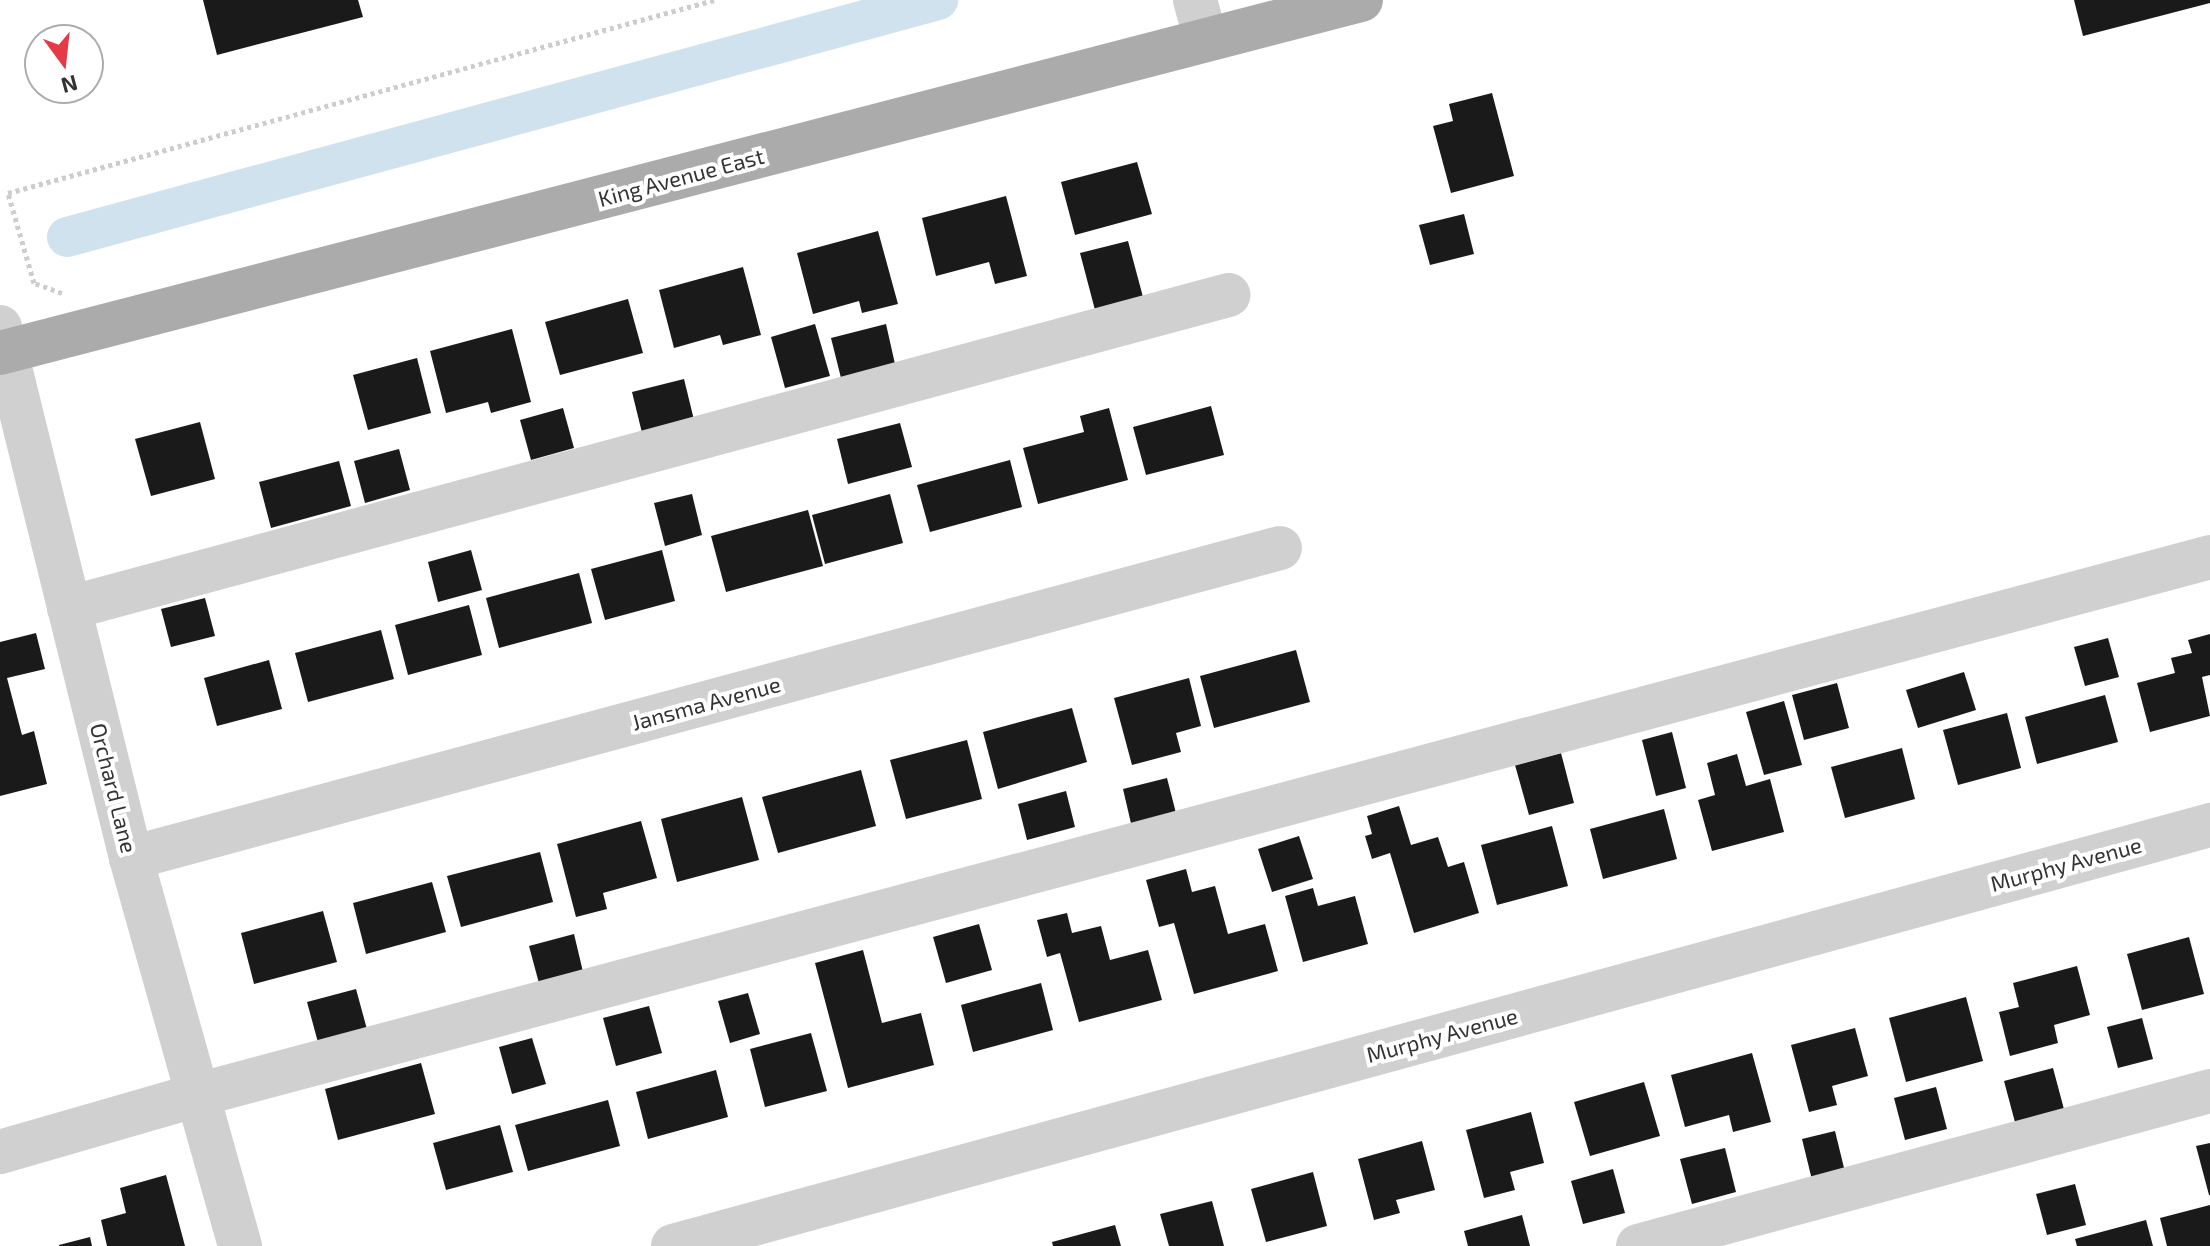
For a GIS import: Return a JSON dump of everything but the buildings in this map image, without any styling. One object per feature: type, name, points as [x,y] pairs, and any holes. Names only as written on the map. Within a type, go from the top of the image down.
[{"type":"main road","name":"King Avenue East","points":[[2,344],[1200,20],[1361,0]]},
{"type":"street","points":[[69,608],[1228,295]]},
{"type":"street","name":"Orchard Lane","points":[[2,344],[131,858],[240,1246]]},
{"type":"street","name":"Jansma Avenue","points":[[131,858],[1280,548]]},
{"type":"street","points":[[0,1152],[197,1095],[2210,557]]},
{"type":"street","name":"Murphy Avenue","points":[[673,1246],[2210,825]]},
{"type":"street","points":[[1638,1246],[2210,1091]]},
{"type":"path","points":[[72,296],[34,283],[8,193],[714,0]]},
{"type":"waterway","points":[[67,237],[938,0]]}]
